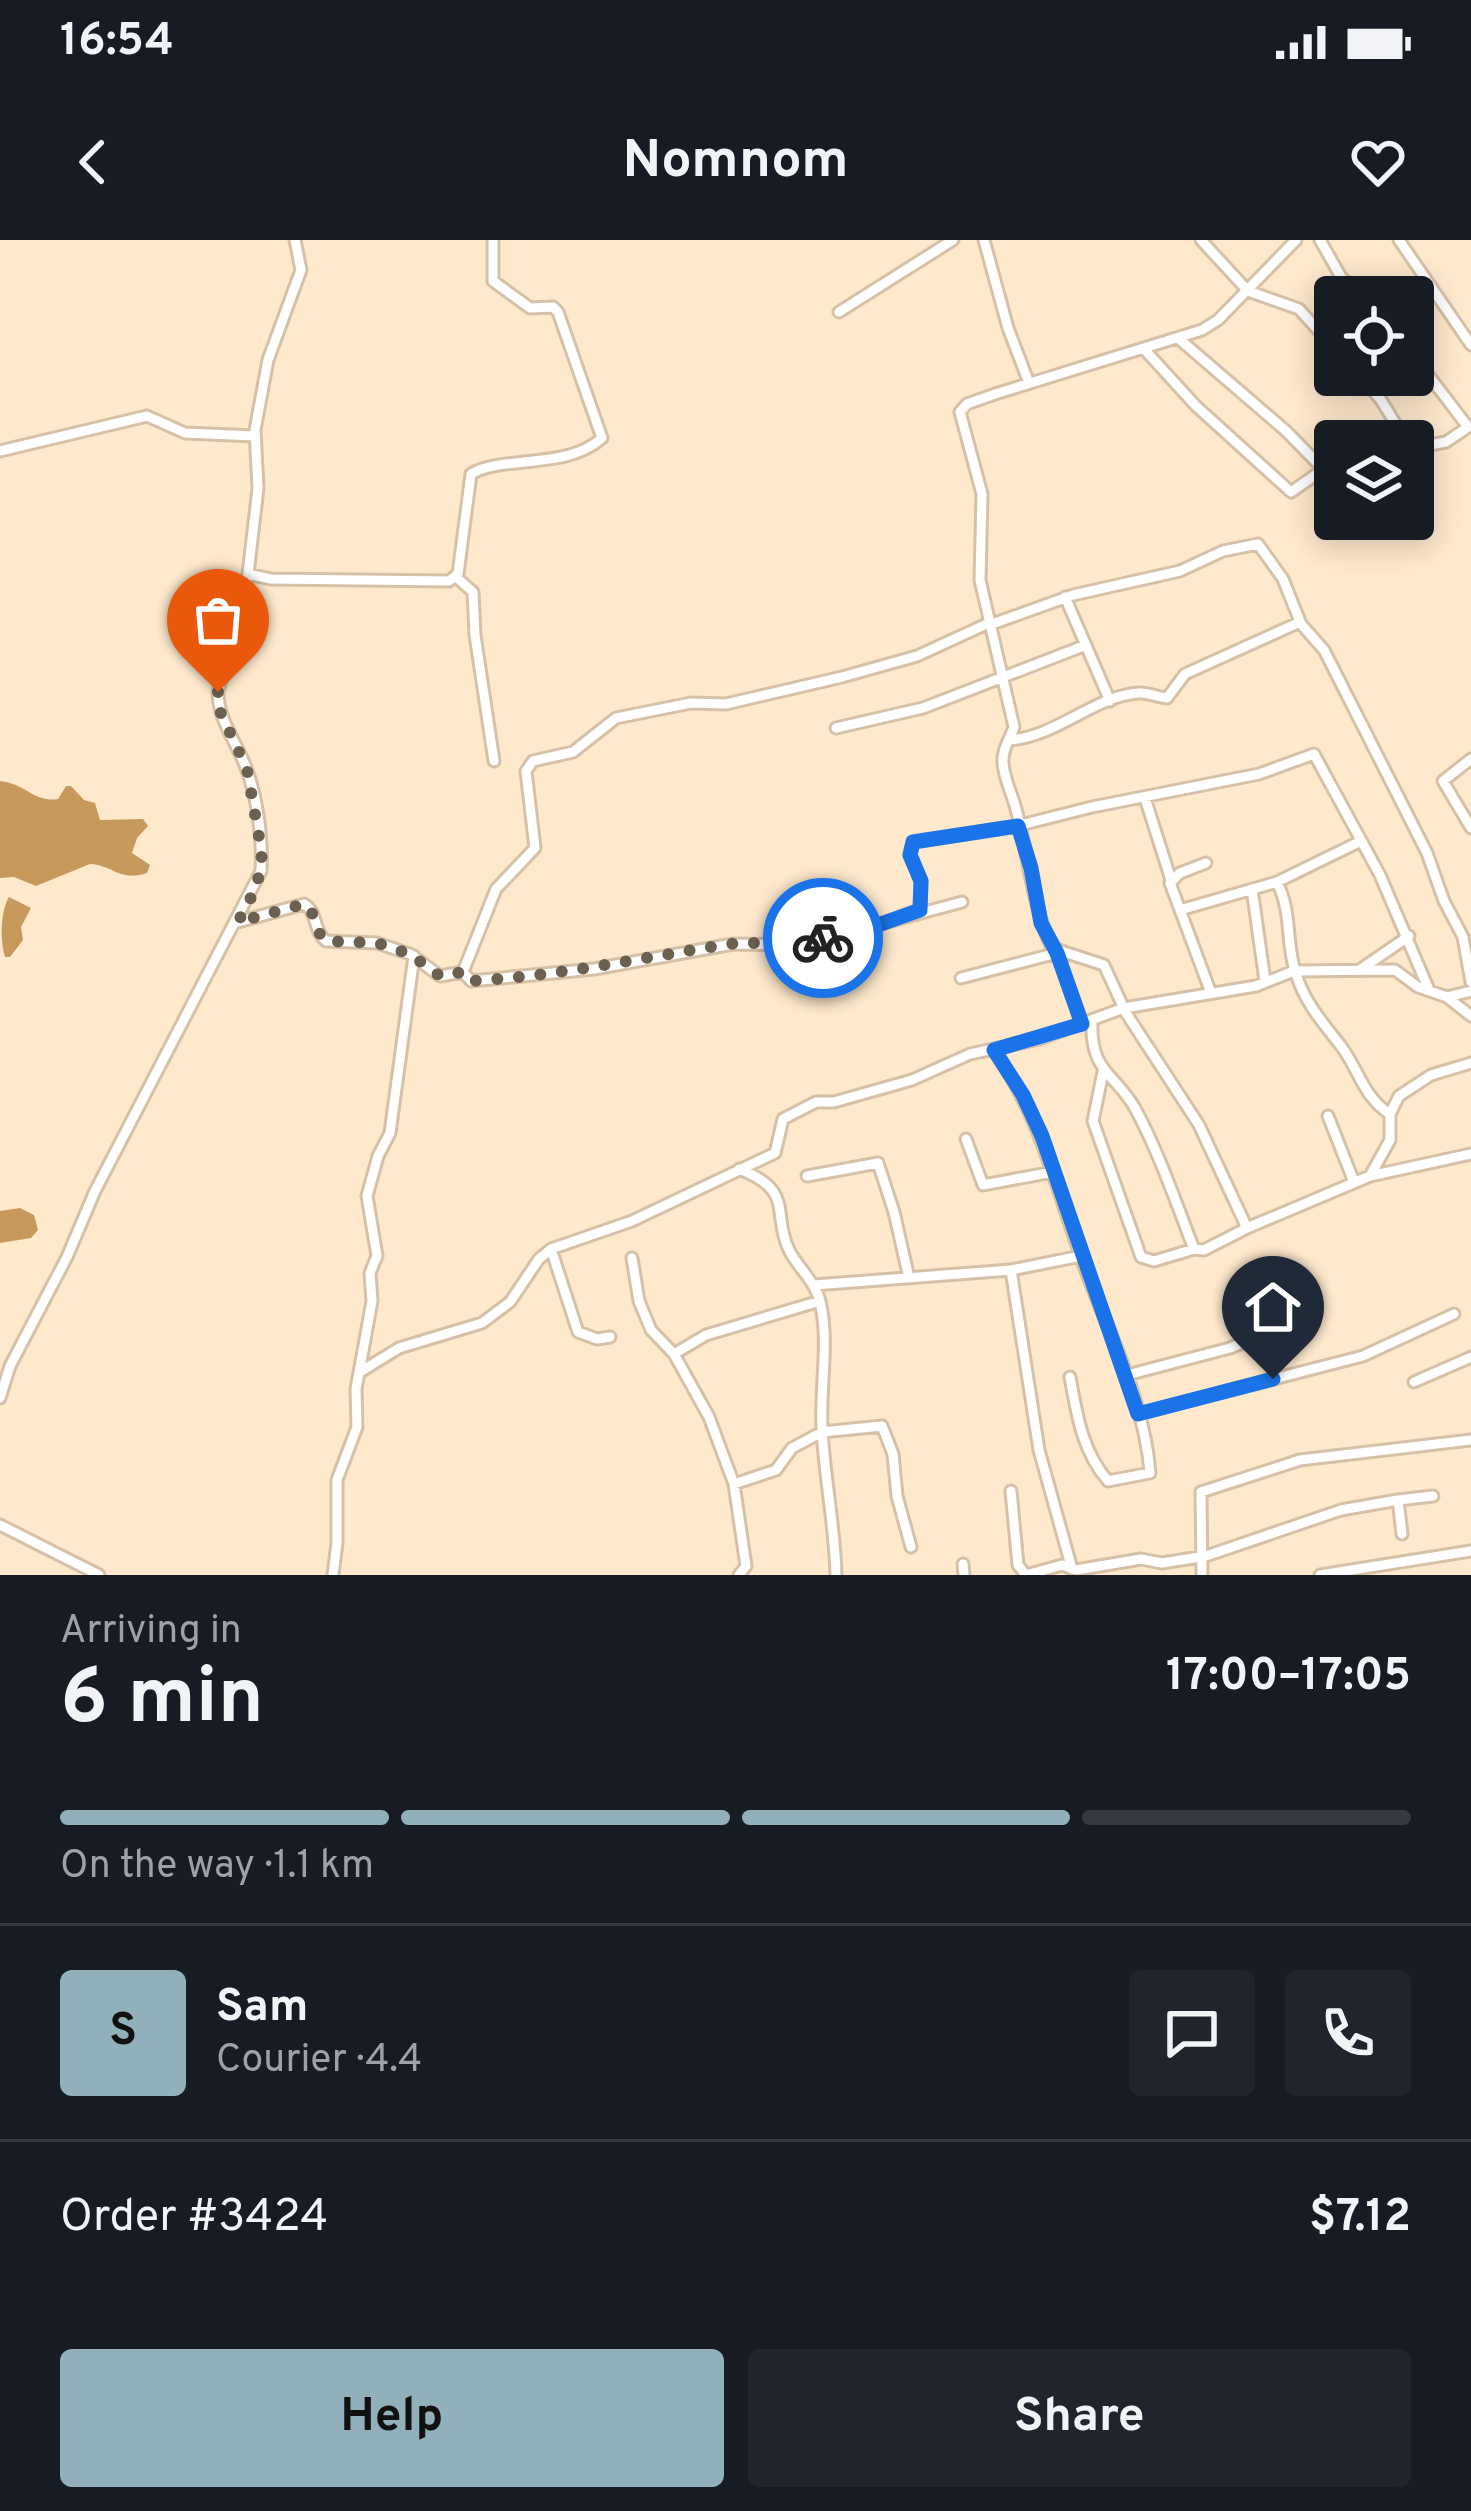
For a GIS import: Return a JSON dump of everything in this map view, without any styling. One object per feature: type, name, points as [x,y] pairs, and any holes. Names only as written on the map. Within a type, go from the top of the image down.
[{"type":"street","points":[[0,1398],[10,1366],[67,1257],[95,1191],[257,886],[262,854],[247,769],[218,707],[218,692],[248,574],[258,488],[255,436],[274,338],[301,271],[295,240]]},
{"type":"street","points":[[456,578],[471,474],[558,457],[592,446],[602,437],[556,309],[527,307],[493,281],[493,240]]},
{"type":"street","points":[[839,312],[953,240]]},
{"type":"street","points":[[984,240],[1008,328],[1030,383]]},
{"type":"street","points":[[1201,240],[1248,291],[1299,309],[1314,326]]},
{"type":"street","points":[[1194,1249],[1172,1187],[1135,1108],[1103,1072],[1087,1023],[1041,923],[1003,760],[1014,727],[980,580],[982,494],[960,412],[968,404],[1178,338],[1218,320],[1296,240]]},
{"type":"street","points":[[1320,240],[1340,276]]},
{"type":"street","points":[[1399,240],[1471,345]]},
{"type":"street","points":[[1178,338],[1314,459]]},
{"type":"street","points":[[1144,349],[1196,406],[1291,492],[1314,476]]},
{"type":"street","points":[[1434,382],[1469,427],[1434,444]]},
{"type":"street","points":[[0,451],[147,416],[185,434],[255,436]]},
{"type":"street","points":[[463,972],[496,889],[535,848],[526,771],[533,761],[573,752],[616,718],[692,703],[726,704],[842,677],[917,656],[1065,597],[1180,571],[1223,551],[1258,544],[1283,579],[1300,622],[1324,650],[1427,854],[1463,937],[1471,987],[1448,997]]},
{"type":"street","points":[[248,574],[399,582],[456,578]]},
{"type":"street","points":[[456,578],[473,592],[494,760]]},
{"type":"street","points":[[1065,597],[1110,701]]},
{"type":"street","points":[[1010,740],[1060,727],[1110,701],[1142,692],[1167,698],[1185,674],[1300,622]]},
{"type":"street","points":[[836,728],[923,708],[1086,645]]},
{"type":"street","points":[[920,910],[921,881],[910,855],[913,842],[1018,826],[1259,774],[1314,754],[1409,936],[1429,990]]},
{"type":"street","points":[[1471,759],[1443,779],[1471,828]]},
{"type":"street","points":[[1145,798],[1211,993]]},
{"type":"street","points":[[1180,910],[1277,882],[1361,841]]},
{"type":"street","points":[[1171,880],[1206,862]]},
{"type":"street","points":[[1277,882],[1288,904],[1294,971],[1322,1027],[1341,1046],[1373,1103],[1390,1114]]},
{"type":"street","points":[[1252,890],[1265,981]]},
{"type":"street","points":[[463,972],[471,981],[512,979],[734,944],[802,945],[962,902]]},
{"type":"street","points":[[238,922],[304,904],[326,941],[377,943],[414,956],[440,976],[463,972]]},
{"type":"street","points":[[1360,969],[1409,936]]},
{"type":"street","points":[[961,978],[1057,953],[1099,961],[1199,1124],[1247,1228]]},
{"type":"street","points":[[333,1575],[338,1543],[337,1480],[357,1427],[372,1301],[370,1273],[377,1256],[367,1196],[390,1133],[414,956]]},
{"type":"street","points":[[360,1372],[399,1348],[482,1324],[510,1302],[551,1249],[632,1221],[778,1150],[781,1123],[798,1109],[912,1080],[970,1054],[1087,1023],[1124,1008],[1256,986],[1294,971],[1395,970],[1448,997],[1471,1016]]},
{"type":"street","points":[[994,1050],[1030,1109],[1127,1375],[1150,1474],[1108,1481],[1082,1440],[1070,1377]]},
{"type":"street","points":[[1370,1176],[1390,1140],[1390,1114],[1399,1096],[1431,1076],[1471,1063]]},
{"type":"street","points":[[1103,1072],[1093,1121],[1141,1257],[1154,1261],[1204,1250],[1370,1176],[1471,1154]]},
{"type":"street","points":[[1328,1116],[1354,1182]]},
{"type":"street","points":[[966,1138],[983,1185],[1053,1172]]},
{"type":"street","points":[[807,1176],[878,1163],[909,1278]]},
{"type":"street","points":[[738,1169],[760,1180],[777,1198],[787,1246],[820,1300],[824,1326],[822,1432],[836,1575]]},
{"type":"street","points":[[551,1249],[578,1332],[597,1339],[610,1337]]},
{"type":"street","points":[[814,1286],[1011,1270],[1081,1256]]},
{"type":"street","points":[[632,1258],[639,1301],[651,1330],[674,1354],[709,1417],[734,1484],[746,1566],[739,1575]]},
{"type":"street","points":[[1011,1270],[1040,1450],[1072,1569]]},
{"type":"street","points":[[674,1354],[706,1335],[820,1300]]},
{"type":"street","points":[[1138,1414],[1363,1356],[1454,1314]]},
{"type":"street","points":[[1127,1375],[1230,1348],[1265,1333]]},
{"type":"street","points":[[1414,1382],[1471,1358]]},
{"type":"street","points":[[734,1484],[776,1470],[792,1448],[822,1432],[877,1424],[885,1427],[911,1547]]},
{"type":"street","points":[[1202,1575],[1201,1492],[1300,1460],[1471,1440]]},
{"type":"street","points":[[1011,1491],[1018,1565],[1026,1575],[1062,1565],[1072,1569],[1201,1557],[1340,1510],[1432,1496]]},
{"type":"street","points":[[1398,1500],[1402,1534]]},
{"type":"street","points":[[0,1525],[99,1575]]},
{"type":"street","points":[[1320,1575],[1471,1552]]},
{"type":"shaded area","points":[[0,781],[50,799],[58,799],[71,786],[84,800],[95,803],[100,820],[143,819],[148,826],[132,853],[150,865],[147,873],[130,876],[90,864],[36,886],[14,877],[0,878]]},
{"type":"shaded area","points":[[9,897],[31,908],[21,927],[23,940],[5,957],[2,927]]},
{"type":"shaded area","points":[[20,1208],[34,1215],[38,1230],[31,1238],[0,1243],[0,1211]]},
{"type":"way so far","points":[[218,692],[218,707],[247,769],[262,854],[257,886],[238,922],[304,904],[326,941],[377,943],[410,954],[435,974],[463,972],[471,981],[594,969],[734,944],[802,945],[823,938]]},
{"type":"route","points":[[823,938],[864,930],[920,910],[921,881],[909,846],[913,842],[1018,826],[1041,923],[1082,1024],[994,1050],[1015,1080],[1042,1136],[1138,1414],[1273,1379]]}]
